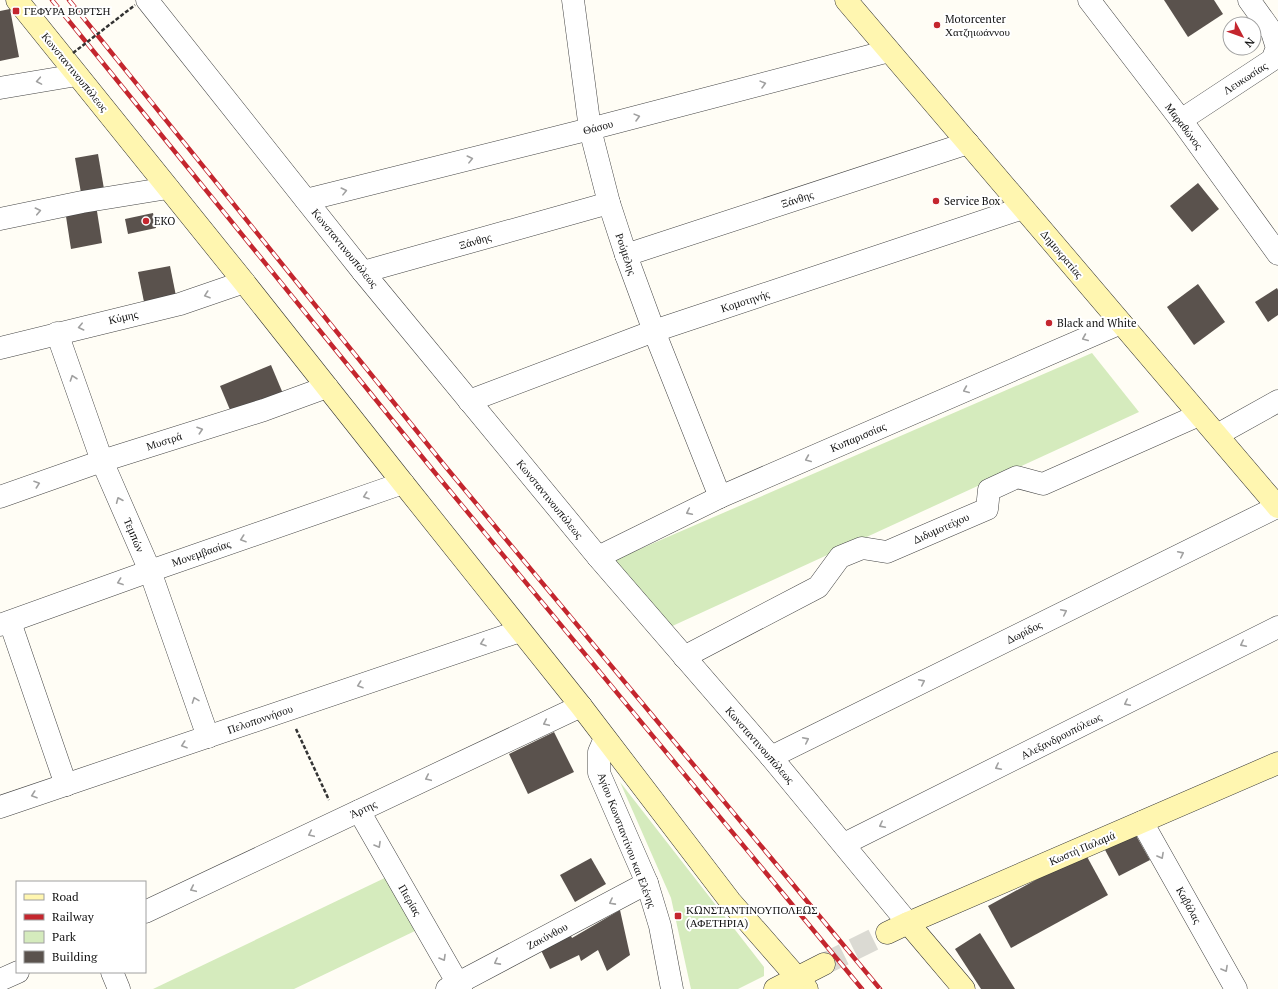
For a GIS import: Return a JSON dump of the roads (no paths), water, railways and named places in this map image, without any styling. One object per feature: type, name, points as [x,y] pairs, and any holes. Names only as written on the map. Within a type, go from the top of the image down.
[{"type":"street","name":"Κωνσταντινουπόλεως","points":[[17,0],[244,282],[581,706],[730,901],[802,983]]},
{"type":"street","name":"Ρούμελης","points":[[573,0],[590,129],[609,203],[654,332],[720,497]]},
{"type":"street","name":"Δημοκρατίας","points":[[846,0],[1278,507]]},
{"type":"street","name":"Μαραθώνος","points":[[1089,0],[1180,120],[1278,254]]},
{"type":"street","name":"Λευκωσίας","points":[[1180,120],[1272,60],[1277,48],[1272,32],[1249,0]]},
{"type":"street","name":"Κωνσταντινουπόλεως","points":[[141,2],[306,200],[598,557],[771,757],[964,989]]},
{"type":"street","name":"Θάσου","points":[[306,200],[590,129],[889,51]]},
{"type":"street","points":[[0,88],[77,75]]},
{"type":"street","name":"Ξάνθης","points":[[626,255],[968,143]]},
{"type":"street","points":[[0,220],[82,202],[168,188]]},
{"type":"street","name":"Ξάνθης","points":[[364,272],[609,203]]},
{"type":"street","name":"Κομοτηνής","points":[[469,401],[654,332],[1023,208]]},
{"type":"street","name":"Κύμης","points":[[0,348],[180,304],[244,282]]},
{"type":"street","name":"Κυπαρισσίας","points":[[598,557],[720,497],[1121,323]]},
{"type":"street","name":"Τεμπών","points":[[57,333],[102,461],[150,571],[208,737]]},
{"type":"street","name":"Μυστρά","points":[[0,497],[102,461],[264,410],[327,387]]},
{"type":"street","points":[[1217,436],[1278,401]]},
{"type":"street","name":"Διδυμοτείχου","points":[[684,657],[818,587],[840,557],[862,548],[887,552],[987,509],[989,490],[1017,477],[1043,484],[1199,415]]},
{"type":"street","name":"Μονεμβασίας","points":[[5,624],[150,571],[403,483]]},
{"type":"street","name":"Δωρίδος","points":[[771,757],[1278,507]]},
{"type":"street","points":[[5,624],[66,785]]},
{"type":"street","name":"Αλεξανδρουπόλεως","points":[[844,844],[1278,627]]},
{"type":"street","name":"Πελοποννήσου","points":[[0,807],[520,631]]},
{"type":"street","name":"Άρτης","points":[[146,912],[581,706]]},
{"type":"street","name":"Αγίου Κωνσταντίνου και Ελένης","points":[[605,738],[599,752],[599,773],[647,883],[660,926],[672,989]]},
{"type":"street","name":"Κωστή Παλαμά","points":[[887,933],[1278,763]]},
{"type":"street","name":"Πιερίας","points":[[359,811],[455,987]]},
{"type":"street","name":"Καβάλας","points":[[1142,822],[1236,989]]},
{"type":"street","name":"Ζακύνθου","points":[[455,987],[647,883]]},
{"type":"street","points":[[775,989],[802,983],[824,964]]},
{"type":"street","points":[[0,980],[16,973]]},
{"type":"street","points":[[112,973],[119,989]]},
{"type":"tunnel","points":[[824,964],[887,933]]},
{"type":"railway","points":[[52,0],[436,474],[862,989]]},
{"type":"railway","points":[[69,0],[445,466],[880,989]]},
{"type":"place","name":"ΓΕΦΥΡΑ ΒΟΡΤΣΗ","points":[[16,11]]},
{"type":"place","name":"Motorcenter Χατζηιωάννου","points":[[937,25]]},
{"type":"place","name":"Service Box","points":[[936,201]]},
{"type":"place","name":"EKO","points":[[146,221]]},
{"type":"place","name":"Black and White","points":[[1049,323]]},
{"type":"place","name":"ΚΩΝΣΤΑΝΤΙΝΟΥΠΟΛΕΩΣ (ΑΦΕΤΗΡΙΑ)","points":[[678,916]]}]
